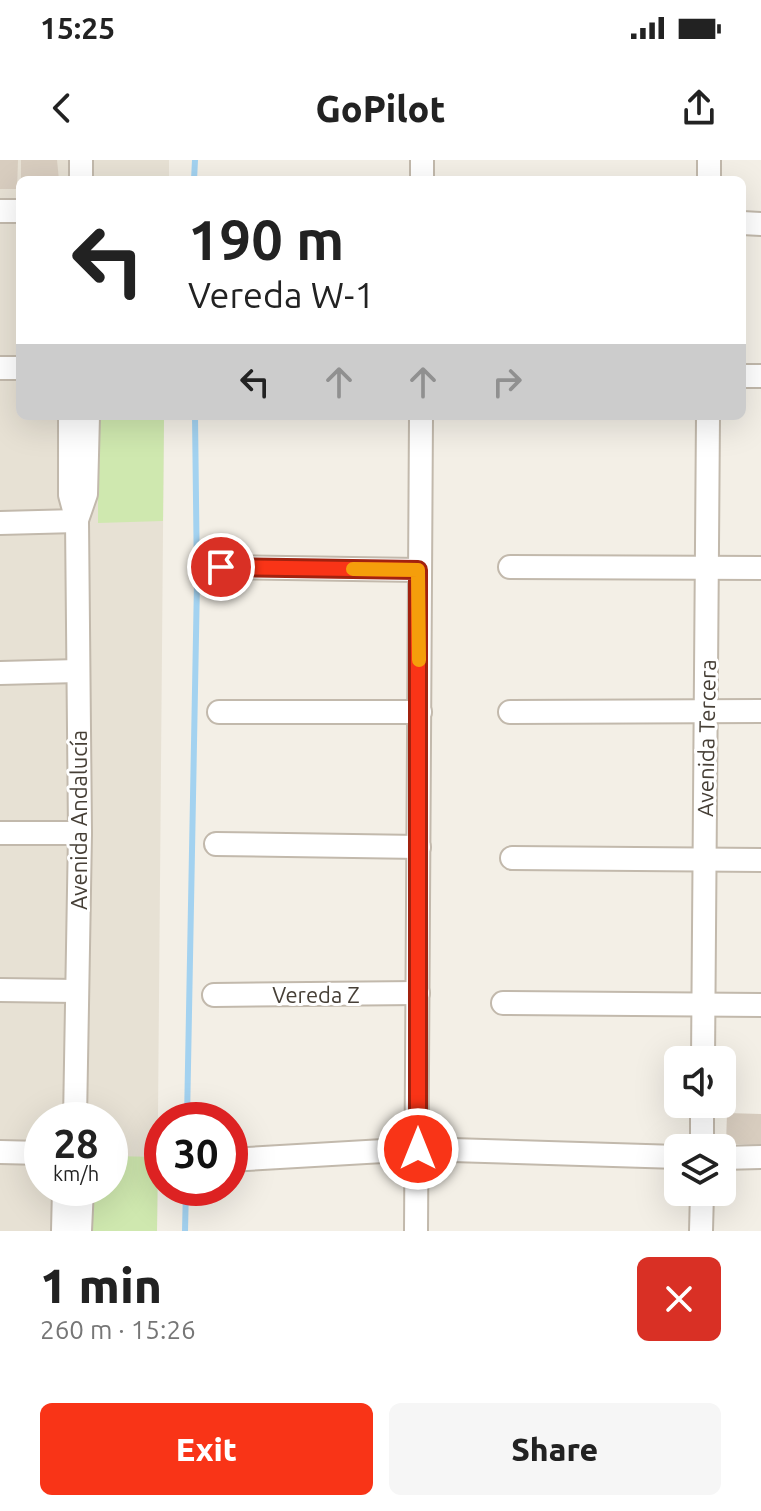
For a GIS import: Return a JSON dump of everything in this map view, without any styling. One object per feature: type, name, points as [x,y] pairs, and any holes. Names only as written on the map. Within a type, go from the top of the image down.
[{"type":"street","name":"Avenida Andalucía","points":[[70,420],[70,495],[77,521],[80,833],[75,1102]]},
{"type":"street","name":"Avenida Andalucía","points":[[77,521],[86,494],[88,420]]},
{"type":"street","points":[[416,1231],[421,420]]},
{"type":"street","name":"Avenida Tercera","points":[[703,1046],[708,420]]},
{"type":"street","points":[[0,523],[77,521]]},
{"type":"street","points":[[221,567],[418,570]]},
{"type":"street","points":[[510,567],[761,568]]},
{"type":"street","points":[[0,673],[78,671]]},
{"type":"street","points":[[510,712],[761,711]]},
{"type":"street","points":[[219,712],[420,712]]},
{"type":"street","points":[[0,833],[80,833]]},
{"type":"street","points":[[216,844],[419,847]]},
{"type":"street","points":[[512,858],[761,860]]},
{"type":"street","points":[[0,990],[77,991]]},
{"type":"street","name":"Vereda Z","points":[[214,995],[418,993]]},
{"type":"street","points":[[503,1003],[761,1005]]},
{"type":"street","points":[[248,1159],[418,1149],[664,1157]]},
{"type":"street","points":[[0,1152],[24,1153]]},
{"type":"street","points":[[736,1158],[761,1157]]},
{"type":"street","points":[[63,1231],[64,1206]]},
{"type":"street","points":[[80,1231],[81,1206]]},
{"type":"street","points":[[701,1231],[702,1206]]},
{"type":"shaded area","points":[[0,160],[169,160],[169,176],[16,176],[16,420],[164,420],[158,1102],[144,1102],[144,1206],[157,1206],[157,1231],[0,1231]]},
{"type":"green space","points":[[98,420],[164,420],[163,521],[98,523]]},
{"type":"green space","points":[[128,1156],[144,1157],[144,1206],[157,1206],[157,1231],[91,1231],[92,1206],[128,1206]]},
{"type":"building","points":[[0,160],[18,160],[16,189],[0,189]]},
{"type":"building","points":[[21,160],[57,160],[59,176],[21,176]]},
{"type":"building","points":[[736,1113],[761,1114],[761,1145],[736,1144],[736,1134],[726,1134],[727,1118],[736,1118]]},
{"type":"waterway","points":[[194,176],[195,160]]},
{"type":"waterway","points":[[187,1102],[197,582],[195,420]]},
{"type":"waterway","points":[[185,1231],[186,1206]]},
{"type":"slow traffic","points":[[353,569],[418,570],[419,660]]},
{"type":"route","points":[[221,567],[418,570],[418,1149]]}]
